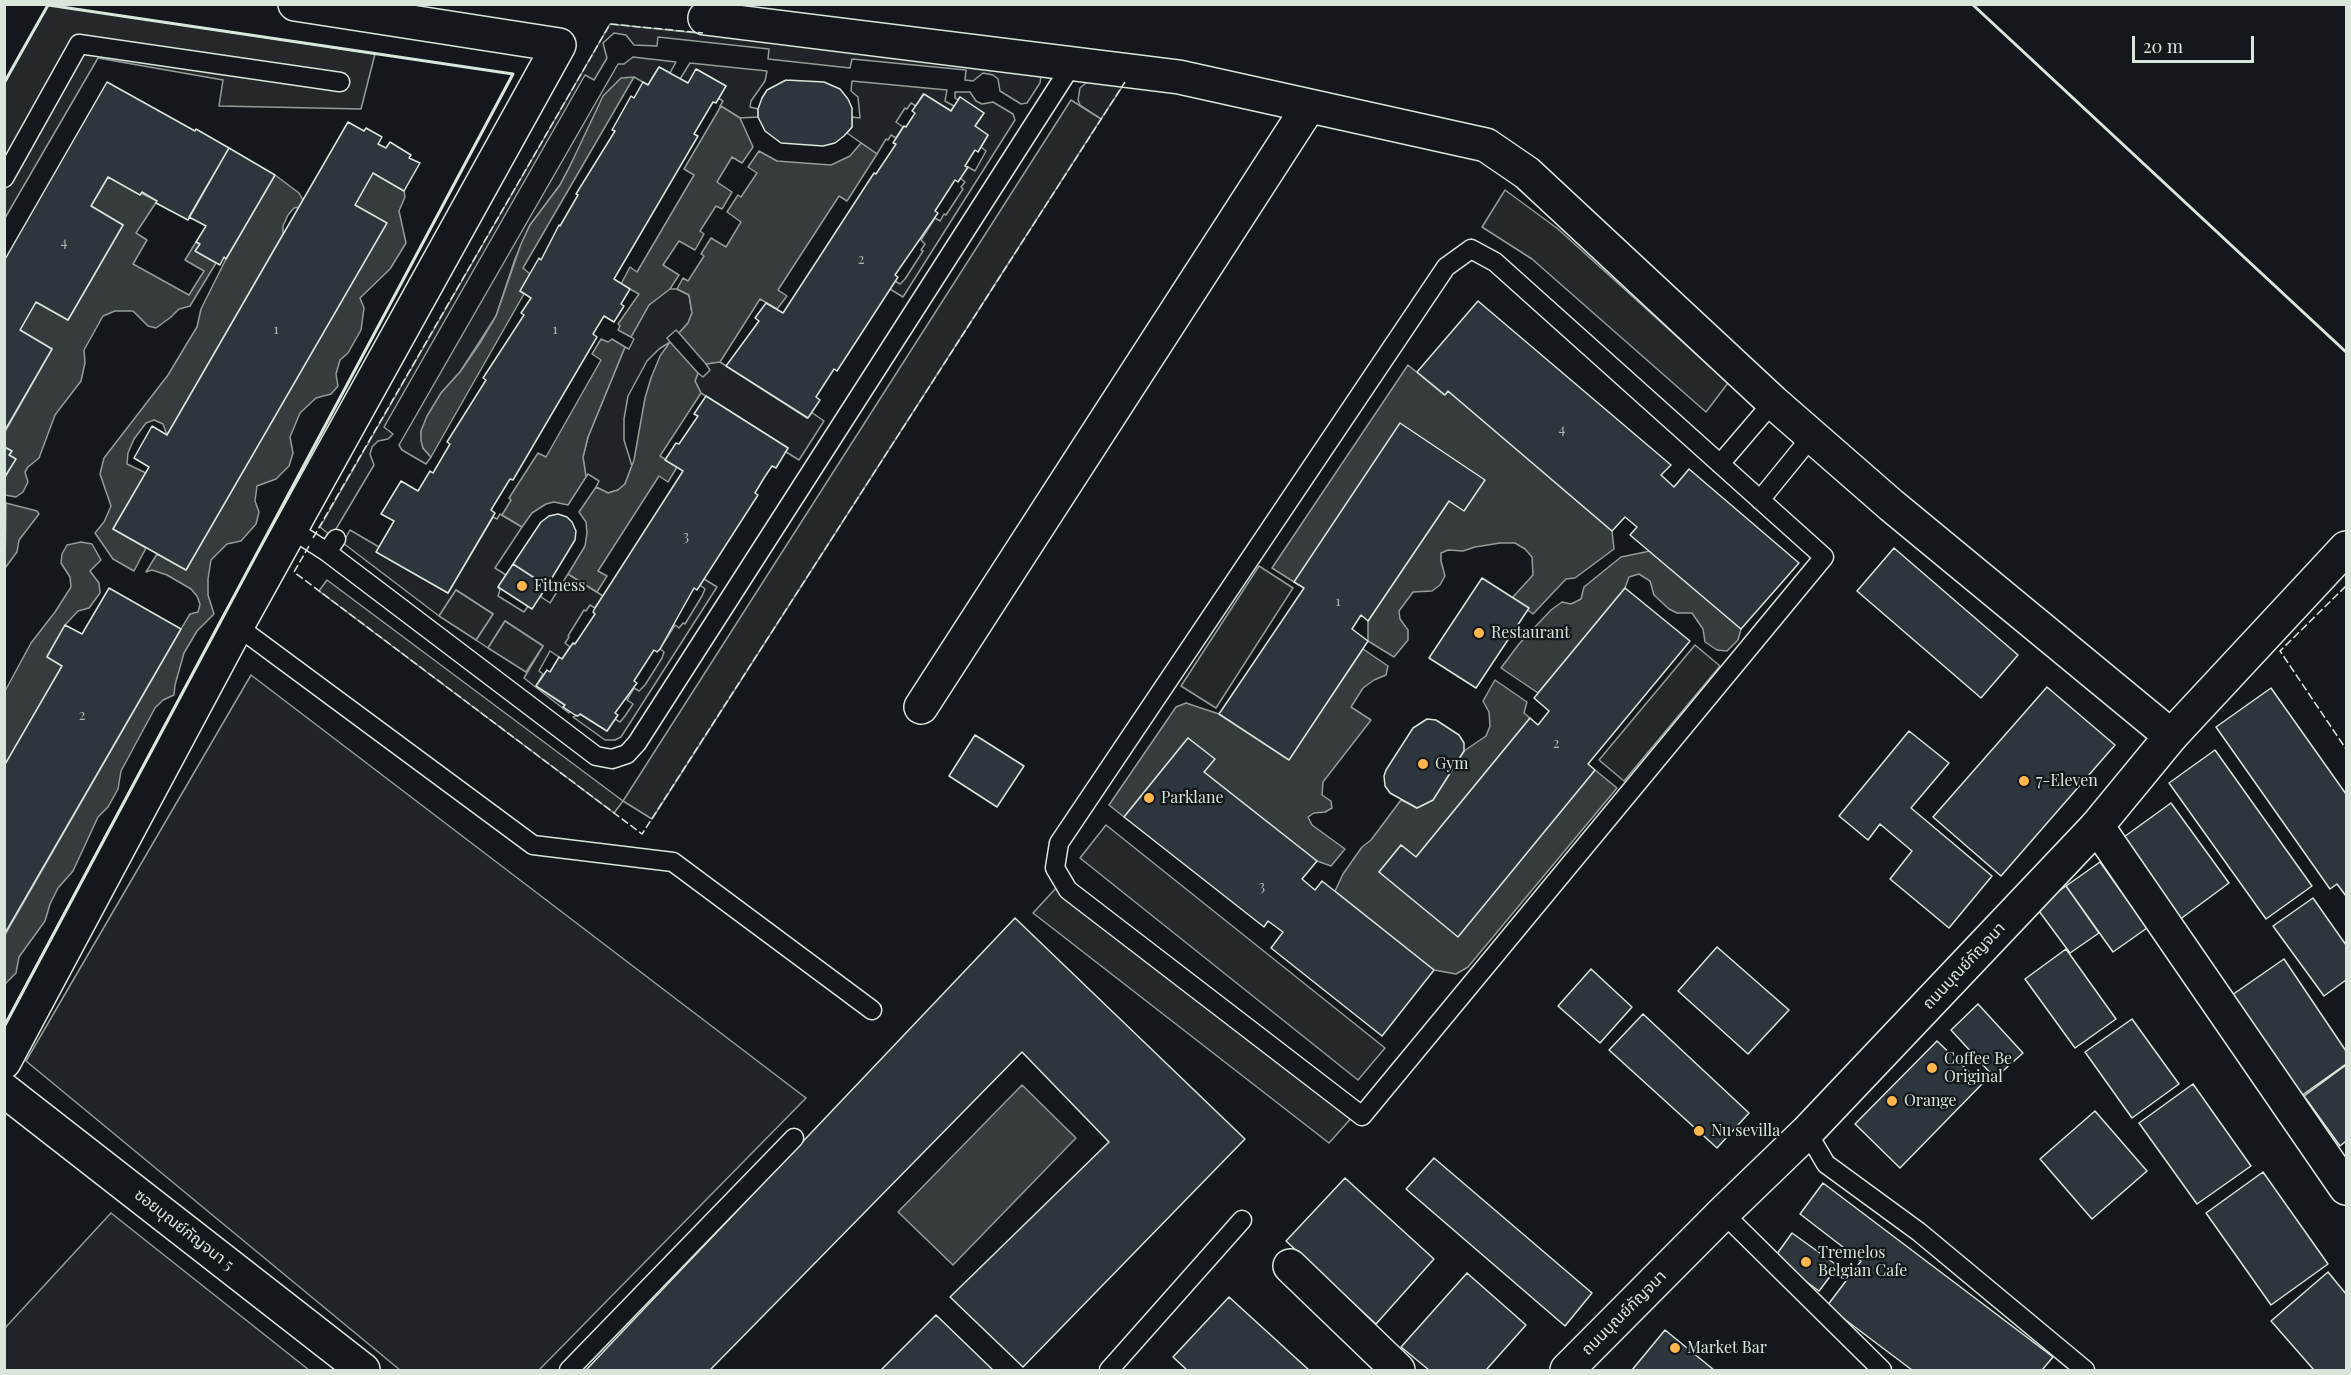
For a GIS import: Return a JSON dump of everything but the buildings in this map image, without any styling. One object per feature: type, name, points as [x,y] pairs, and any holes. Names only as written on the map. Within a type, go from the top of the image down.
[{"type":"street","points":[[4,1062],[237,626],[559,45],[295,4]]},
{"type":"street","points":[[705,18],[1179,77],[1486,146],[1527,173],[1773,402],[1891,505],[2171,736]]},
{"type":"street","points":[[921,707],[1309,106]]},
{"type":"street","name":"ถนนบุณย์กัญจนา","points":[[1567,1371],[1723,1213],[1807,1132],[2097,826],[2171,736],[2346,548]]},
{"type":"street","points":[[2097,826],[2346,1188]]},
{"type":"street","name":"ซอยบุณย์กัญจนา 5","points":[[4,1090],[363,1371]]},
{"type":"street","points":[[1290,1266],[1398,1371]]},
{"type":"lane","points":[[4,178],[79,44],[340,82]]},
{"type":"lane","points":[[291,529],[332,545],[596,756],[612,759],[627,754],[637,744],[1073,63]]},
{"type":"lane","points":[[1471,249],[1495,262],[1760,500],[1824,557],[1362,1116],[1068,890],[1055,868],[1059,843],[1446,267],[1471,249]]},
{"type":"lane","points":[[1720,464],[1773,402]]},
{"type":"lane","points":[[1760,500],[1812,436]]},
{"type":"lane","points":[[237,626],[533,845],[673,862],[872,1010]]},
{"type":"lane","points":[[1807,1132],[1827,1164],[1919,1232],[2085,1371]]},
{"type":"lane","points":[[569,1371],[794,1138]]},
{"type":"lane","points":[[1723,1213],[1882,1371]]},
{"type":"lane","points":[[1109,1371],[1242,1220]]},
{"type":"shaded area","points":[[48,5],[375,54],[361,109],[219,106],[223,80],[98,58],[5,218],[5,83]]},
{"type":"shaded area","points":[[610,24],[1035,68],[1041,76],[1040,83],[1027,103],[1021,104],[1000,91],[998,79],[993,75],[983,73],[973,81],[965,80],[966,70],[852,59],[850,68],[768,59],[769,49],[658,37],[657,46],[634,45],[626,35],[614,33],[603,43],[607,58],[594,80],[585,75],[384,427],[393,434],[388,439],[378,441],[372,447],[370,454],[374,465],[333,534],[330,535],[320,527]]},
{"type":"shaded area","points":[[633,57],[676,62],[670,73],[659,67],[648,85],[634,77],[581,145],[560,185],[530,225],[515,259],[496,316],[460,372],[441,393],[421,431],[423,448],[431,457],[426,464],[402,450],[399,445],[618,64],[624,64]]},
{"type":"shaded area","points":[[690,63],[767,71],[765,81],[751,101],[750,107],[758,109],[758,117],[740,118],[720,106],[723,101],[718,98],[726,86],[696,69],[688,83],[680,79]]},
{"type":"shaded area","points":[[634,77],[523,268],[530,274],[520,291],[524,294],[431,457],[423,448],[421,441],[421,431],[427,416],[441,393],[460,372],[496,316],[530,225],[560,185],[603,96],[621,78]]},
{"type":"shaded area","points":[[1093,77],[1128,78],[1101,119],[1080,105],[1078,100],[1080,88]]},
{"type":"shaded area","points":[[852,81],[947,90],[945,101],[954,106],[951,111],[923,94],[916,106],[911,103],[907,109],[905,108],[896,122],[903,127],[896,138],[891,135],[888,140],[886,139],[877,154],[847,133],[852,127],[852,117],[860,118],[858,97],[851,91]]},
{"type":"shaded area","points":[[955,92],[970,92],[976,101],[982,104],[993,102],[1013,114],[1015,120],[903,297],[890,289],[895,281],[900,284],[905,279],[923,251],[921,250],[925,244],[921,240],[935,218],[940,221],[944,214],[946,215],[963,189],[961,187],[965,182],[960,178],[968,167],[975,171],[986,151],[981,147],[988,135],[975,126],[984,113],[960,97],[958,100],[955,98]]},
{"type":"shaded area","points":[[1071,100],[1101,119],[652,819],[623,801]]},
{"type":"shaded area","points":[[721,106],[740,118],[753,147],[742,163],[732,157],[717,182],[732,192],[722,209],[716,206],[700,231],[704,234],[695,250],[679,241],[663,265],[679,275],[670,289],[649,305],[631,337],[618,330],[620,326],[618,324],[639,294],[621,284],[630,267],[637,272],[694,175],[684,169]]},
{"type":"shaded area","points":[[861,143],[877,154],[847,201],[839,196],[778,290],[787,296],[777,309],[760,299],[720,362],[706,364],[679,333],[688,323],[692,313],[689,295],[677,289],[683,278],[688,281],[704,256],[701,254],[711,238],[726,247],[741,222],[727,212],[738,195],[741,197],[757,173],[748,167],[759,151],[777,161],[831,165],[850,156]]},
{"type":"shaded area","points":[[373,173],[404,191],[405,197],[399,211],[406,243],[390,269],[360,298],[364,308],[361,330],[348,353],[340,360],[336,374],[338,386],[331,394],[316,398],[300,413],[290,437],[293,453],[289,466],[276,479],[257,486],[255,501],[259,512],[256,524],[241,541],[227,544],[211,560],[208,595],[214,614],[197,631],[184,653],[174,695],[163,700],[155,708],[121,771],[118,789],[108,807],[98,817],[73,871],[58,888],[45,921],[19,957],[16,973],[5,984],[5,935],[181,629],[190,614],[198,612],[200,604],[191,589],[167,575],[152,570],[146,572],[157,554],[186,570],[386,223],[355,205]]},
{"type":"shaded area","points":[[275,175],[299,193],[303,200],[300,207],[294,208],[288,215],[283,226],[283,234],[167,435],[163,424],[154,420],[146,423],[134,439],[128,453],[127,464],[146,473],[113,529],[146,548],[134,571],[113,559],[95,533],[104,522],[111,506],[100,474],[104,458],[168,375],[197,327],[201,309],[226,259]]},
{"type":"shaded area","points":[[108,177],[157,201],[136,233],[147,240],[133,264],[189,295],[204,271],[185,260],[196,242],[200,244],[196,251],[216,263],[190,306],[179,309],[156,328],[148,326],[133,311],[115,311],[103,316],[84,350],[85,363],[81,381],[55,415],[39,458],[25,472],[28,482],[23,492],[16,497],[5,495],[5,478],[15,459],[9,455],[12,451],[5,447],[5,432],[52,349],[20,330],[36,302],[68,320],[123,225],[91,206]]},
{"type":"shaded area","points":[[1505,190],[1558,229],[1728,383],[1706,412],[1532,259],[1482,227]]},
{"type":"shaded area","points":[[668,289],[677,289],[689,295],[692,313],[688,323],[679,333],[676,330],[667,338],[670,342],[647,361],[628,396],[624,419],[624,440],[632,466],[625,484],[618,490],[608,493],[596,487],[599,481],[588,474],[586,477],[583,457],[588,437],[625,347],[629,349],[634,339],[631,337],[649,305]]},
{"type":"shaded area","points":[[601,339],[608,342],[612,339],[625,347],[588,437],[583,457],[586,477],[568,505],[554,502],[546,504],[532,513],[522,527],[502,515],[511,500],[509,498],[538,453],[546,457],[601,360],[592,354]]},
{"type":"shaded area","points":[[670,342],[698,373],[695,381],[701,393],[660,456],[677,467],[668,482],[659,476],[598,571],[607,576],[597,592],[568,574],[585,546],[586,522],[579,512],[596,487],[608,493],[618,490],[625,484],[634,460],[645,398],[651,378],[660,356]]},
{"type":"shaded area","points":[[720,362],[807,418],[811,412],[824,421],[799,460],[786,452],[788,448],[701,393],[695,381],[698,373],[703,377],[710,370],[706,364]]},
{"type":"shaded area","points":[[1408,365],[1444,395],[1448,391],[1612,531],[1614,549],[1575,578],[1566,579],[1533,614],[1512,598],[1533,575],[1532,557],[1525,549],[1515,543],[1500,543],[1441,553],[1445,576],[1440,585],[1432,591],[1413,592],[1399,611],[1400,619],[1408,630],[1408,640],[1394,657],[1368,641],[1368,621],[1449,501],[1464,510],[1484,480],[1294,582],[1272,568]]},
{"type":"shaded area","points":[[6,503],[37,511],[39,514],[19,540],[17,552],[5,568]]},
{"type":"shaded area","points":[[500,514],[522,527],[495,568],[506,575],[498,587],[500,590],[498,596],[524,612],[540,596],[550,603],[568,574],[603,596],[595,608],[590,605],[586,611],[584,610],[568,636],[565,643],[570,647],[562,659],[550,651],[539,671],[543,674],[536,686],[565,705],[563,707],[570,711],[569,713],[524,678],[543,646],[505,621],[488,648],[476,640],[493,614],[456,590],[439,616],[343,543],[350,530],[379,547],[377,552],[448,593],[493,517],[497,519]]},
{"type":"shaded area","points":[[81,542],[92,544],[101,560],[90,571],[99,583],[100,593],[89,608],[78,611],[65,625],[47,656],[62,666],[5,766],[5,691],[31,643],[71,587],[70,577],[61,563],[62,554],[67,545]]},
{"type":"shaded area","points":[[1650,551],[1741,629],[1738,640],[1727,651],[1717,650],[1705,642],[1703,629],[1692,613],[1677,613],[1669,609],[1654,595],[1650,581],[1639,574],[1629,577],[1625,588],[1538,693],[1501,668],[1519,644],[1551,610],[1562,602],[1571,604],[1581,599],[1584,587],[1621,557]]},
{"type":"shaded area","points":[[1259,566],[1293,588],[1216,708],[1181,686]]},
{"type":"shaded area","points":[[704,579],[717,587],[621,737],[615,740],[605,740],[573,717],[580,714],[607,731],[615,719],[620,722],[633,704],[627,700],[634,688],[639,691],[645,685],[662,658],[664,652],[660,649],[675,625],[679,628],[683,623],[685,624],[702,596],[705,589],[700,585]]},
{"type":"shaded area","points":[[327,580],[623,801],[614,813],[319,591]]},
{"type":"shaded area","points":[[456,590],[493,614],[476,640],[439,616]]},
{"type":"shaded area","points":[[505,621],[543,646],[526,672],[488,648]]},
{"type":"shaded area","points":[[1695,645],[1720,666],[1624,781],[1599,760]]},
{"type":"shaded area","points":[[1363,649],[1388,666],[1386,675],[1363,688],[1351,707],[1371,720],[1323,782],[1322,795],[1331,801],[1332,808],[1308,817],[1312,825],[1345,849],[1331,866],[1317,861],[1204,772],[1214,759],[1188,738],[1124,817],[1109,805],[1176,707],[1186,703],[1219,714],[1289,759]]},
{"type":"shaded area","points":[[251,675],[806,1098],[539,1370],[400,1370],[26,1061]]},
{"type":"shaded area","points":[[1495,680],[1527,702],[1524,713],[1530,718],[1416,857],[1401,845],[1379,872],[1458,936],[1595,770],[1617,788],[1468,967],[1456,974],[1434,970],[1335,891],[1343,874],[1362,847],[1371,840],[1401,800],[1417,808],[1433,800],[1464,751],[1486,736],[1490,726],[1489,712],[1483,701]]},
{"type":"shaded area","points":[[1106,825],[1385,1048],[1358,1080],[1080,858]]},
{"type":"shaded area","points":[[1057,887],[1354,1115],[1329,1143],[1033,913]]},
{"type":"shaded area","points":[[1022,1085],[1076,1138],[953,1265],[898,1212]]},
{"type":"shaded area","points":[[111,1213],[309,1370],[5,1370],[5,1328]]},
{"type":"fence","points":[[313,538],[610,24],[703,33]]},
{"type":"fence","points":[[309,546],[294,572],[642,834],[1125,82]]},
{"type":"fence","points":[[2346,586],[2280,651],[2346,749]]},
{"type":"wall","points":[[1972,4],[2346,352]]},
{"type":"wall","points":[[4,83],[48,5],[513,74],[4,1027]]},
{"type":"place","name":"Fitness","points":[[522,586]]},
{"type":"place","name":"Restaurant","points":[[1479,633]]},
{"type":"place","name":"Gym","points":[[1423,764]]},
{"type":"place","name":"7-Eleven","points":[[2024,781]]},
{"type":"place","name":"Parklane","points":[[1149,798]]},
{"type":"place","name":"Coffee Be Original","points":[[1932,1068]]},
{"type":"place","name":"Orange","points":[[1892,1101]]},
{"type":"place","name":"Nu sevilla","points":[[1699,1131]]},
{"type":"place","name":"Tremelos Belgian Cafe","points":[[1806,1262]]},
{"type":"place","name":"Market Bar","points":[[1675,1348]]}]
